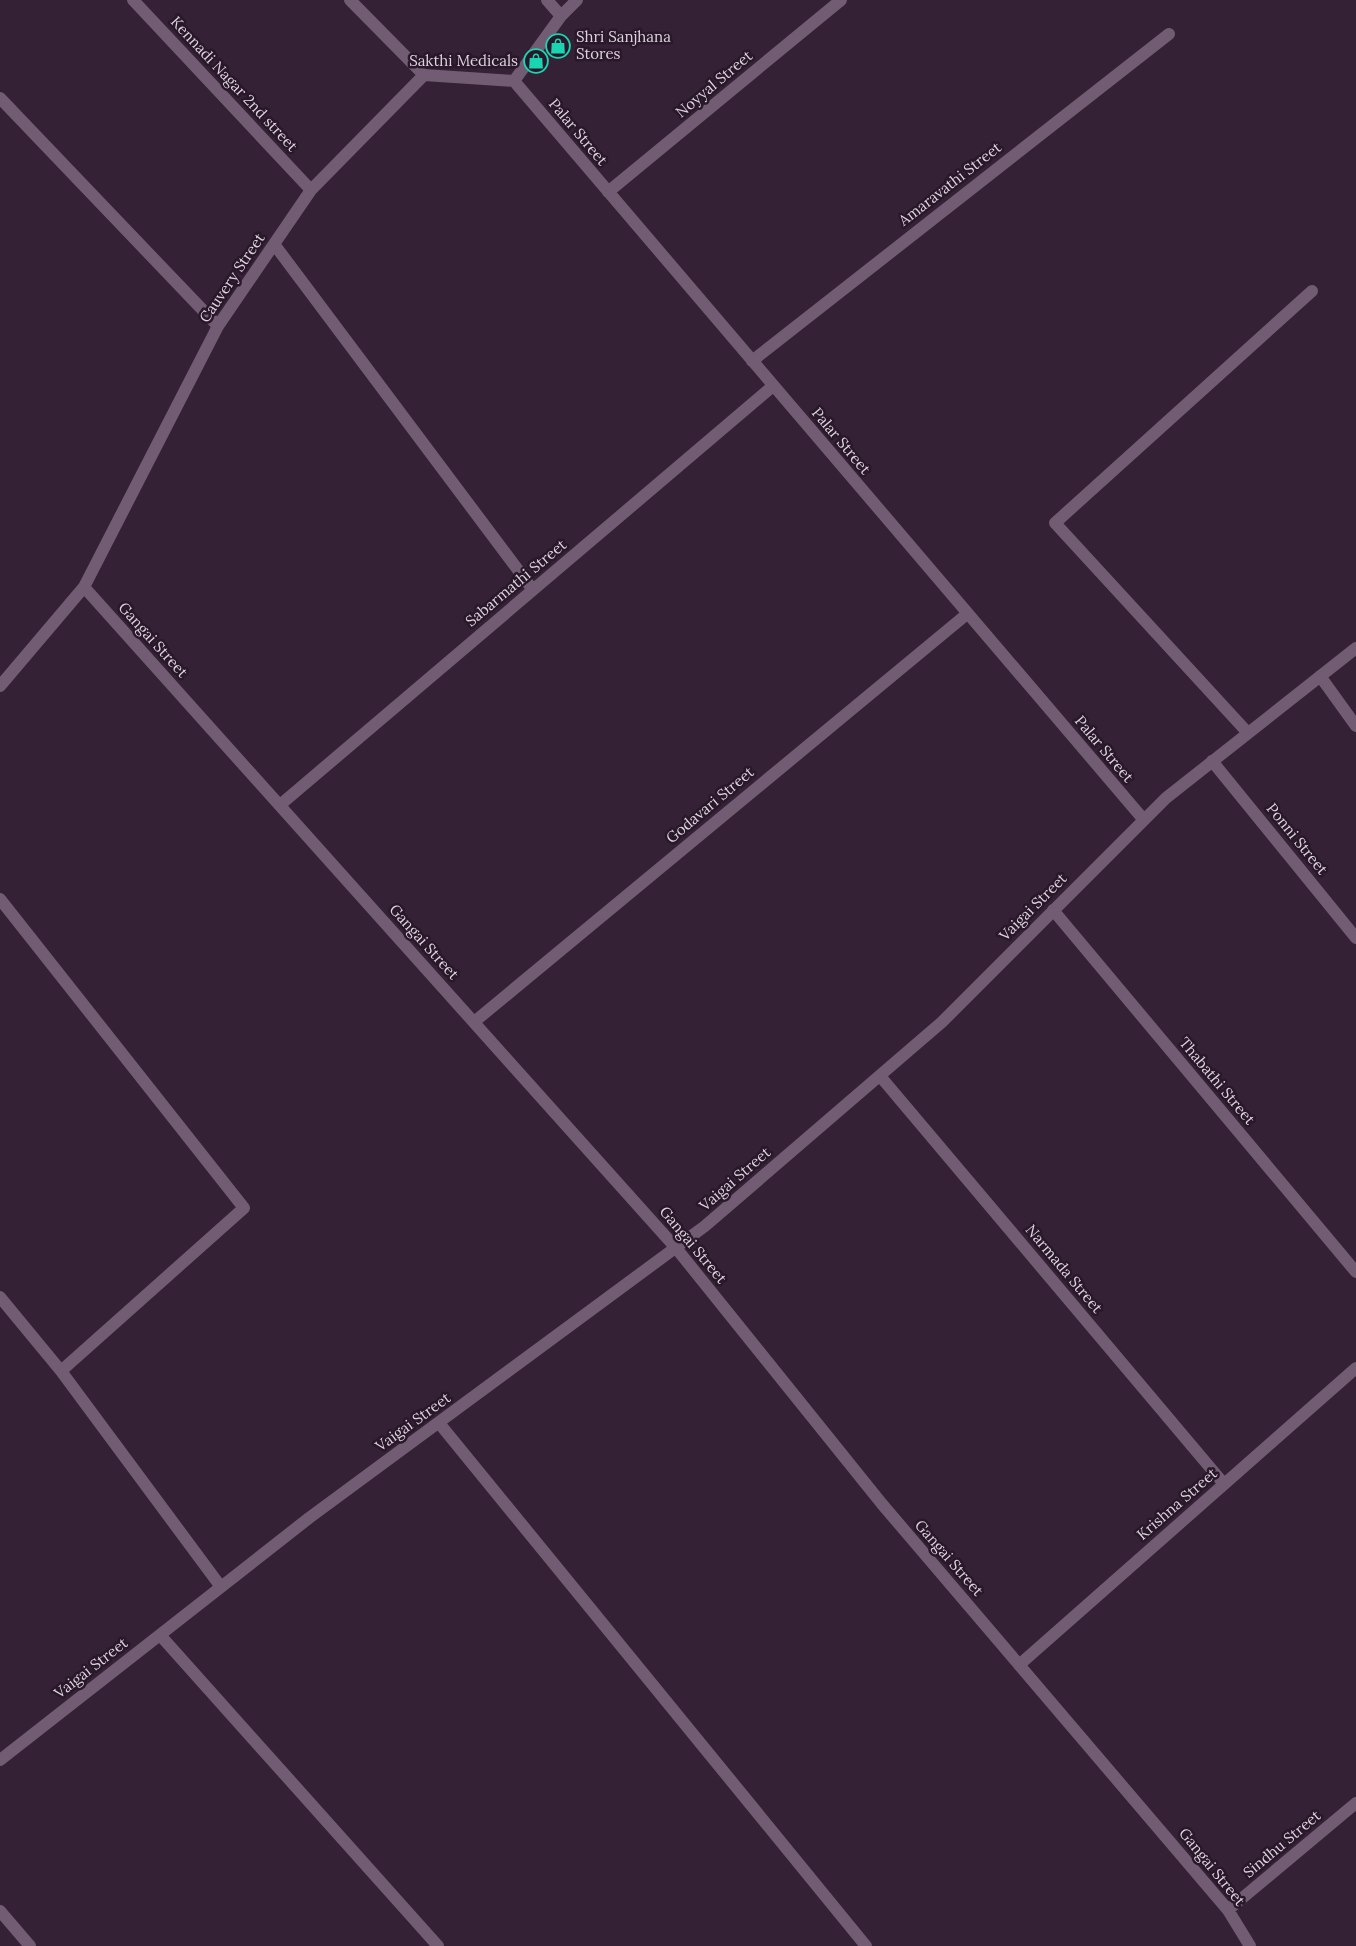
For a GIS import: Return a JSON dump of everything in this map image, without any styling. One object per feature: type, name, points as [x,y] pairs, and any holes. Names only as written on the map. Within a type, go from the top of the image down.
[{"type":"street","name":"Kennadi Nagar 2nd street","points":[[133,0],[311,190]]},
{"type":"street","points":[[350,0],[424,75],[514,81],[561,16],[577,0]]},
{"type":"street","points":[[547,0],[561,16]]},
{"type":"street","name":"Noyyal Street","points":[[608,192],[841,0]]},
{"type":"street","name":"Amaravathi Street","points":[[752,361],[1169,34]]},
{"type":"street","name":"Cauvery Street","points":[[0,686],[84,587],[218,326],[311,190],[424,75]]},
{"type":"street","name":"Palar Street","points":[[514,81],[1144,820]]},
{"type":"street","points":[[0,98],[218,326]]},
{"type":"street","points":[[274,244],[533,590]]},
{"type":"street","points":[[1248,733],[1055,523],[1312,291]]},
{"type":"street","name":"Sabarmathi Street","points":[[280,805],[773,386]]},
{"type":"street","name":"Gangai Street","points":[[84,587],[676,1248],[882,1504],[1228,1910],[1250,1946]]},
{"type":"street","name":"Godavari Street","points":[[474,1022],[967,614]]},
{"type":"street","name":"Vaigai Street","points":[[0,1760],[309,1518],[705,1226],[942,1022],[1166,798],[1356,648]]},
{"type":"street","points":[[1320,676],[1356,726]]},
{"type":"street","name":"Ponni Street","points":[[1212,761],[1356,938]]},
{"type":"street","points":[[0,899],[244,1208],[61,1371]]},
{"type":"street","name":"Thabathi Street","points":[[1053,910],[1356,1272]]},
{"type":"street","name":"Narmada Street","points":[[880,1076],[1224,1484]]},
{"type":"street","points":[[0,1297],[61,1371],[221,1587]]},
{"type":"street","name":"Krishna Street","points":[[1019,1665],[1356,1368]]},
{"type":"street","points":[[439,1423],[866,1946]]},
{"type":"street","points":[[160,1635],[438,1946]]},
{"type":"street","name":"Sindhu Street","points":[[1228,1910],[1356,1804]]},
{"type":"street","points":[[0,1911],[30,1946]]},
{"type":"place","name":"Shri Sanjhana Stores","points":[[558,46]]},
{"type":"place","name":"Sakthi Medicals","points":[[536,61]]}]
